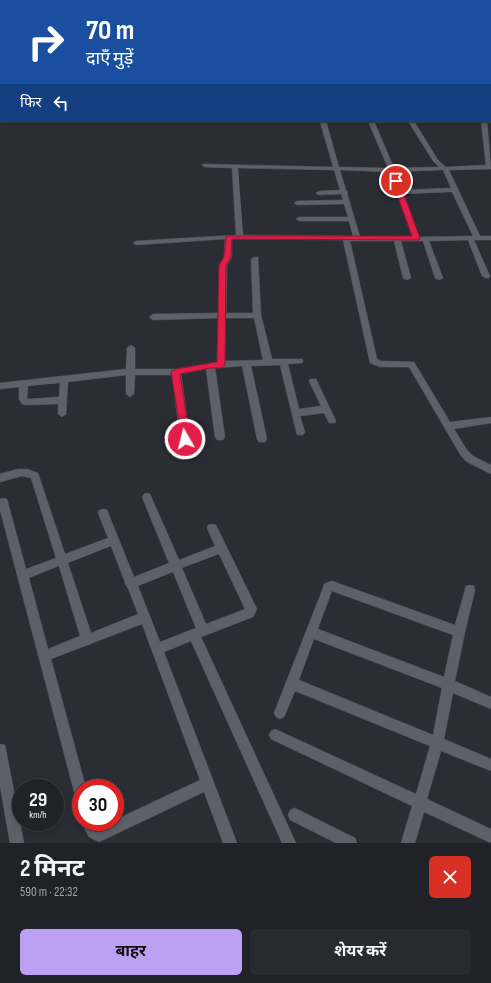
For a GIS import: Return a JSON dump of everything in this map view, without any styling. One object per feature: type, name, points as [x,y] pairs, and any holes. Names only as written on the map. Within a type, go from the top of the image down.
[{"type":"street","points":[[323,122],[345,192],[357,238]]},
{"type":"street","points":[[371,122],[392,170],[416,238]]},
{"type":"street","points":[[412,122],[436,161],[445,169],[474,238],[486,276]]},
{"type":"street","points":[[205,165],[392,170],[490,167],[484,122]]},
{"type":"street","points":[[235,166],[240,237]]},
{"type":"street","points":[[400,192],[454,190]]},
{"type":"street","points":[[319,193],[345,192]]},
{"type":"street","points":[[296,203],[347,202]]},
{"type":"street","points":[[299,219],[352,219]]},
{"type":"street","points":[[221,365],[223,265],[228,257],[229,237]]},
{"type":"street","points":[[136,243],[229,237],[397,239],[491,238]]},
{"type":"street","points":[[346,238],[373,361],[380,364],[411,364],[461,448],[470,459],[491,470]]},
{"type":"street","points":[[425,238],[439,278]]},
{"type":"street","points":[[397,239],[407,278]]},
{"type":"street","points":[[255,259],[257,315],[268,362]]},
{"type":"street","points":[[153,317],[257,315]]},
{"type":"street","points":[[130,394],[131,348]]},
{"type":"street","points":[[0,386],[130,372],[176,372],[210,365],[299,361]]},
{"type":"street","points":[[282,362],[300,432]]},
{"type":"street","points":[[246,364],[262,439]]},
{"type":"street","points":[[210,365],[220,436]]},
{"type":"street","points":[[176,372],[185,439]]},
{"type":"street","points":[[62,414],[64,379]]},
{"type":"street","points":[[314,381],[332,421]]},
{"type":"street","points":[[24,384],[23,399],[25,402],[63,400]]},
{"type":"street","points":[[295,414],[326,409]]},
{"type":"street","points":[[448,426],[491,420]]},
{"type":"street","points":[[0,478],[24,472],[35,476],[87,639]]},
{"type":"street","points":[[147,497],[176,565],[198,633],[289,843]]},
{"type":"street","points":[[3,502],[77,779]]},
{"type":"street","points":[[103,513],[130,584],[145,617],[230,843]]},
{"type":"street","points":[[156,649],[249,613],[251,609],[212,528]]},
{"type":"street","points":[[23,575],[113,541]]},
{"type":"street","points":[[130,584],[221,548]]},
{"type":"street","points":[[280,713],[328,588],[332,586],[460,632]]},
{"type":"street","points":[[408,843],[437,744],[470,590]]},
{"type":"street","points":[[45,656],[145,617]]},
{"type":"street","points":[[311,632],[450,685],[491,703]]},
{"type":"street","points":[[291,683],[491,765]]},
{"type":"street","points":[[275,735],[491,836]]},
{"type":"street","points":[[0,750],[17,843]]},
{"type":"street","points":[[124,824],[208,783]]},
{"type":"street","points":[[295,815],[350,843]]},
{"type":"street","points":[[93,831],[99,836],[109,831]]},
{"type":"route","points":[[185,439],[176,372],[210,365],[221,365],[223,265],[224,260],[228,257],[229,237],[416,238],[396,181]]}]
